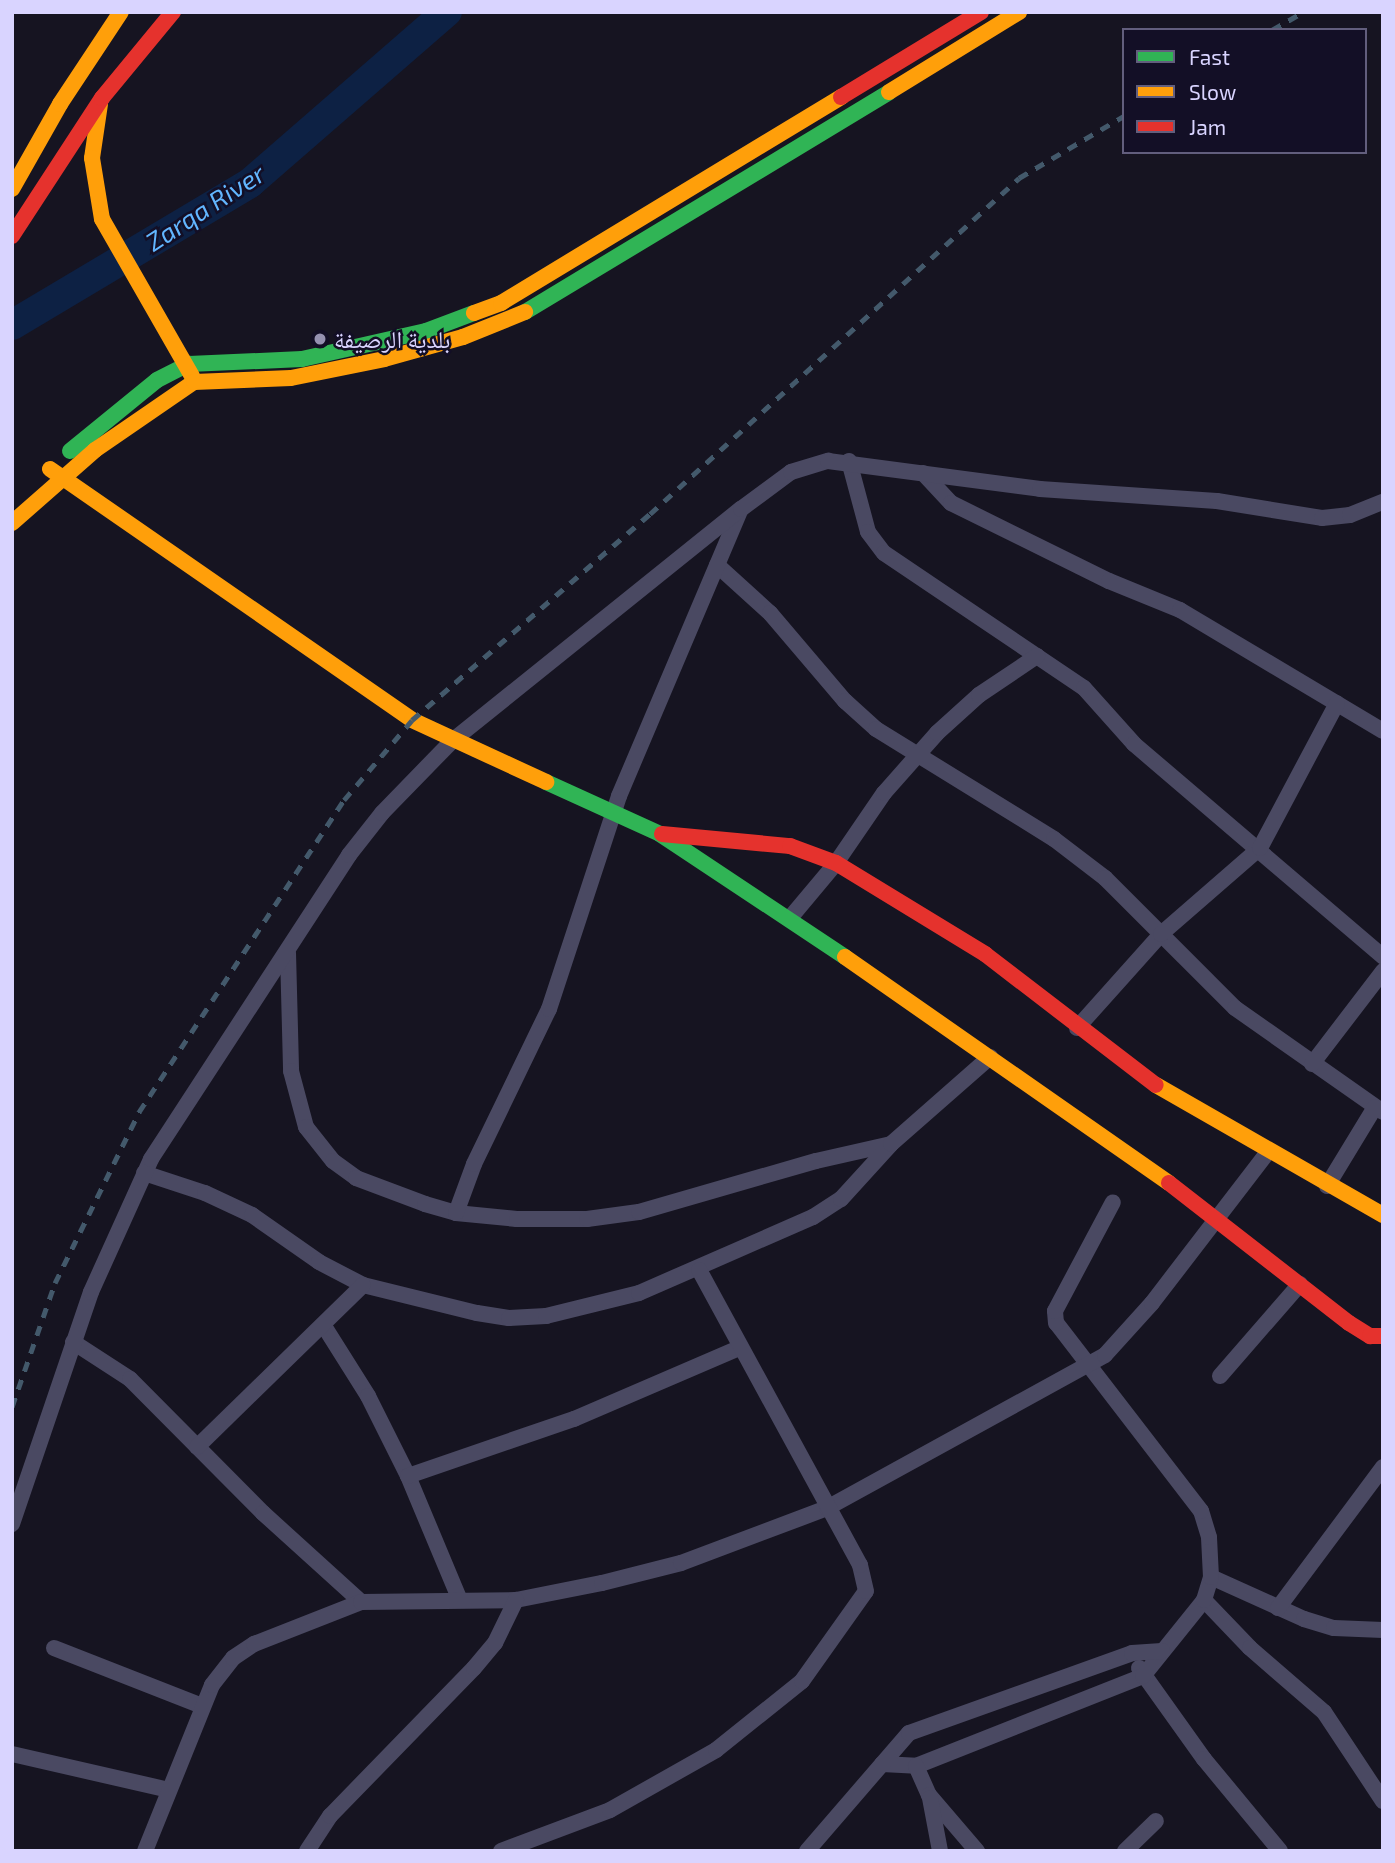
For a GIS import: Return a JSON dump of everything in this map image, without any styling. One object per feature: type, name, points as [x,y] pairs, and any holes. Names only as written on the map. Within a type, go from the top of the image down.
[{"type":"street","points":[[12,189],[60,104],[121,12]]},
{"type":"street","points":[[12,236],[102,98],[173,12]]},
{"type":"street","points":[[12,523],[58,471],[157,380],[189,364],[302,359],[426,331],[501,303],[981,12]]},
{"type":"street","points":[[12,502],[95,450],[194,382],[291,378],[384,359],[499,323],[590,276],[1019,12]]},
{"type":"street","points":[[102,98],[92,158],[102,219],[189,364],[194,382]]},
{"type":"street","points":[[579,258],[590,276]]},
{"type":"street","points":[[95,450],[92,481],[101,503]]},
{"type":"street","points":[[849,461],[868,532],[884,553],[1084,688],[1134,744],[1260,848],[1383,957]]},
{"type":"street","points":[[12,1524],[73,1342],[104,1260],[144,1173],[205,1071],[288,953],[335,874],[382,813],[452,741],[741,509],[810,464],[849,461],[1040,489],[1217,501],[1322,518],[1380,508]]},
{"type":"street","points":[[58,471],[397,711],[452,741],[660,834],[790,918],[1218,1217],[1349,1324],[1381,1340]]},
{"type":"street","points":[[923,473],[951,503],[1109,581],[1180,610],[1383,731]]},
{"type":"street","points":[[29,506],[69,499],[101,503]]},
{"type":"street","points":[[456,1213],[474,1164],[549,1009],[613,814],[741,509]]},
{"type":"street","points":[[717,565],[770,613],[845,701],[915,756],[1054,839],[1105,878],[1235,1008],[1312,1065],[1379,1109],[1327,1186]]},
{"type":"street","points":[[790,918],[836,863],[915,756],[979,695],[1037,656]]},
{"type":"street","points":[[1077,1028],[1161,934],[1260,848],[1337,703]]},
{"type":"street","points":[[660,834],[790,846],[836,863],[985,954],[1077,1028],[1167,1094],[1266,1153],[1383,1215]]},
{"type":"street","points":[[733,881],[728,860],[747,840]]},
{"type":"street","points":[[288,953],[291,1072],[306,1128],[333,1161],[356,1178],[456,1213],[587,1219],[639,1213],[816,1161],[891,1144]]},
{"type":"street","points":[[1312,1065],[1383,971]]},
{"type":"street","points":[[144,1173],[240,1209],[363,1284],[442,1307],[509,1318],[583,1309],[699,1270],[841,1199],[891,1144],[990,1058]]},
{"type":"street","points":[[145,1851],[202,1706],[233,1658],[273,1635],[361,1602],[458,1598],[516,1600],[681,1563],[827,1508],[1090,1366],[1122,1339],[1266,1153]]},
{"type":"street","points":[[882,1764],[916,1766],[1143,1676],[1204,1600],[1211,1577],[1209,1537],[1201,1510],[1058,1327],[1055,1311],[1113,1202]]},
{"type":"street","points":[[501,1851],[649,1791],[716,1750],[802,1681],[860,1602],[867,1584],[699,1270]]},
{"type":"street","points":[[197,1447],[324,1326],[363,1284]]},
{"type":"street","points":[[1220,1376],[1300,1284]]},
{"type":"street","points":[[324,1326],[368,1396],[408,1476],[458,1598]]},
{"type":"street","points":[[73,1342],[130,1379],[197,1447],[361,1602]]},
{"type":"street","points":[[408,1476],[574,1419],[739,1348]]},
{"type":"street","points":[[1278,1608],[1383,1467]]},
{"type":"street","points":[[1211,1577],[1278,1608],[1334,1628],[1383,1630]]},
{"type":"street","points":[[307,1851],[330,1816],[416,1732],[495,1643],[516,1600]]},
{"type":"street","points":[[1204,1600],[1250,1648],[1324,1712],[1383,1801]]},
{"type":"street","points":[[54,1648],[202,1706]]},
{"type":"street","points":[[807,1851],[909,1733],[1132,1653],[1162,1651]]},
{"type":"street","points":[[1132,1653],[1143,1676],[1280,1851]]},
{"type":"street","points":[[12,1754],[169,1790]]},
{"type":"street","points":[[916,1766],[929,1795],[940,1851]]},
{"type":"street","points":[[929,1795],[977,1851]]},
{"type":"street","points":[[1125,1851],[1156,1821]]},
{"type":"waterway","name":"Zarqa River","points":[[12,325],[250,183],[447,12]]},
{"type":"railway","points":[[1275,28],[1303,12]]},
{"type":"railway","points":[[12,1407],[55,1283],[139,1112],[344,800],[412,720],[650,514],[1019,178],[1122,117]]},
{"type":"traffic: fast","points":[[525,312],[889,92]]},
{"type":"traffic: fast","points":[[70,451],[157,380],[189,364],[302,359],[426,331],[474,313]]},
{"type":"traffic: fast","points":[[546,782],[660,834],[845,957]]},
{"type":"traffic: slow","points":[[12,189],[60,104],[121,12]]},
{"type":"traffic: slow","points":[[889,92],[1019,12]]},
{"type":"traffic: slow","points":[[474,313],[501,303],[841,97]]},
{"type":"traffic: slow","points":[[100,104],[92,158],[102,219],[192,376]]},
{"type":"traffic: slow","points":[[12,523],[95,450],[194,382],[291,378],[384,359],[463,337],[525,312]]},
{"type":"traffic: slow","points":[[50,469],[412,720],[546,782]]},
{"type":"traffic: slow","points":[[845,957],[1169,1183]]},
{"type":"traffic: slow","points":[[1156,1085],[1383,1215]]},
{"type":"traffic: jam","points":[[12,236],[102,98],[173,12]]},
{"type":"traffic: jam","points":[[841,97],[981,12]]},
{"type":"traffic: jam","points":[[662,834],[790,846],[836,863],[985,954],[1156,1085]]},
{"type":"traffic: jam","points":[[1169,1183],[1349,1323],[1370,1336],[1383,1336]]},
{"type":"place","name":"بلدية الرصيفة","points":[[320,339]]}]
